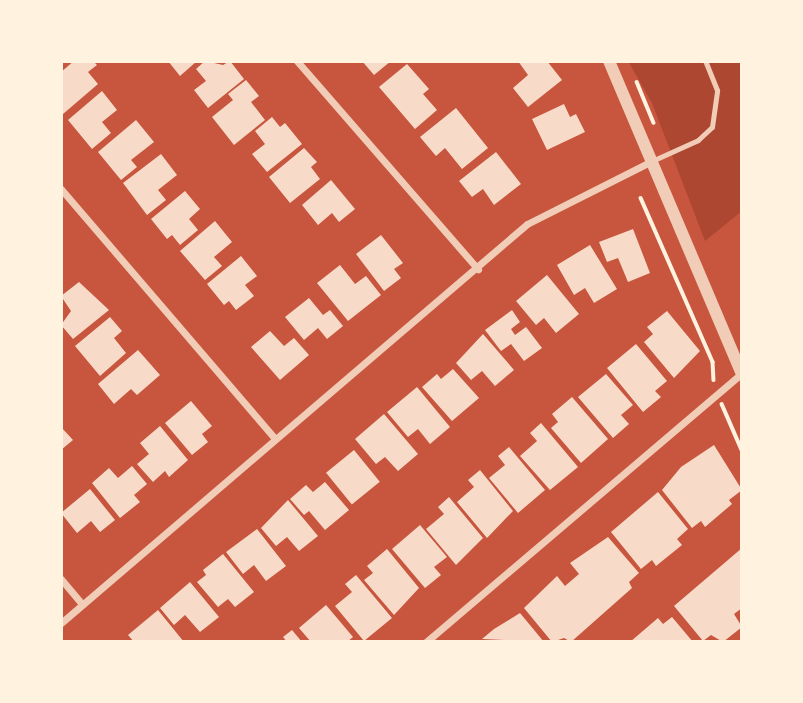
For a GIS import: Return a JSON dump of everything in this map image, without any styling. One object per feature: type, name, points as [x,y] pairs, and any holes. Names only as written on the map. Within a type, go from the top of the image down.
[{"type":"street","points":[[297,61],[478,269]]},
{"type":"street","points":[[426,642],[742,374],[609,61]]},
{"type":"street","points":[[61,623],[478,269],[527,224],[650,162]]},
{"type":"street","points":[[61,189],[275,439]]},
{"type":"street","points":[[61,579],[82,604]]},
{"type":"lane","points":[[650,162],[680,150],[712,127],[716,90],[705,61]]},
{"type":"path","points":[[640,198],[713,362],[719,393],[742,450]]},
{"type":"shaded area","points":[[628,61],[742,61],[742,211],[705,241],[652,103]]},
{"type":"building","points":[[74,61],[93,61],[97,65],[88,72],[98,84],[63,114],[61,72]]},
{"type":"building","points":[[168,61],[197,61],[180,76]]},
{"type":"building","points":[[205,61],[223,65],[230,61],[244,79],[208,108],[194,90],[206,81],[196,69]]},
{"type":"building","points":[[362,61],[391,61],[374,75]]},
{"type":"building","points":[[518,61],[547,61],[562,80],[528,107],[513,88],[528,75]]},
{"type":"building","points":[[407,64],[429,89],[423,94],[437,110],[415,129],[379,87]]},
{"type":"building","points":[[246,80],[259,96],[251,102],[265,120],[234,145],[212,117],[233,100],[228,94]]},
{"type":"building","points":[[102,91],[117,110],[102,122],[111,133],[92,149],[68,120]]},
{"type":"building","points":[[564,104],[570,117],[576,114],[585,132],[547,150],[532,119]]},
{"type":"building","points":[[456,108],[488,148],[462,169],[445,148],[436,156],[420,137]]},
{"type":"building","points":[[272,117],[280,127],[285,123],[302,144],[267,172],[252,154],[265,144],[255,131]]},
{"type":"building","points":[[136,120],[154,142],[131,160],[137,167],[121,180],[98,152]]},
{"type":"building","points":[[304,148],[317,162],[311,167],[320,179],[290,203],[269,177]]},
{"type":"building","points":[[496,152],[521,184],[494,205],[483,189],[472,197],[459,181]]},
{"type":"building","points":[[161,154],[177,175],[158,190],[166,200],[147,215],[123,183]]},
{"type":"building","points":[[331,180],[355,209],[339,222],[332,213],[318,225],[302,205]]},
{"type":"building","points":[[185,191],[200,209],[189,219],[198,230],[180,245],[172,235],[167,239],[151,219]]},
{"type":"building","points":[[215,221],[232,242],[214,257],[222,266],[205,280],[180,251]]},
{"type":"building","points":[[633,229],[650,273],[628,282],[618,258],[607,262],[599,242]]},
{"type":"building","points":[[381,235],[403,263],[394,269],[401,278],[384,291],[356,254]]},
{"type":"building","points":[[590,245],[617,289],[594,303],[585,288],[574,295],[557,265]]},
{"type":"building","points":[[241,256],[257,276],[245,285],[254,296],[236,310],[229,301],[224,305],[207,284]]},
{"type":"building","points":[[340,265],[355,284],[366,276],[381,295],[348,321],[317,283]]},
{"type":"building","points":[[547,275],[579,314],[556,333],[544,318],[536,325],[516,301]]},
{"type":"building","points":[[79,282],[109,310],[73,339],[61,325],[71,311],[61,296]]},
{"type":"building","points":[[309,298],[323,315],[330,310],[343,326],[327,339],[318,328],[304,340],[285,317]]},
{"type":"building","points":[[512,310],[520,322],[511,329],[515,335],[526,327],[542,348],[524,361],[511,344],[501,351],[485,330]]},
{"type":"building","points":[[667,311],[700,351],[674,378],[644,342],[653,334],[647,327]]},
{"type":"building","points":[[110,317],[122,331],[114,338],[126,353],[100,376],[75,346]]},
{"type":"building","points":[[270,331],[284,346],[294,338],[309,355],[280,380],[251,347]]},
{"type":"building","points":[[483,334],[514,370],[495,386],[482,371],[471,380],[456,363]]},
{"type":"building","points":[[636,344],[667,381],[655,391],[661,397],[643,412],[607,368]]},
{"type":"building","points":[[138,350],[160,375],[137,395],[131,389],[114,404],[98,384]]},
{"type":"building","points":[[453,369],[479,398],[452,421],[422,387],[437,374],[441,379]]},
{"type":"building","points":[[606,374],[633,405],[621,415],[629,424],[613,438],[578,397]]},
{"type":"building","points":[[417,387],[450,427],[430,444],[418,429],[408,437],[387,412]]},
{"type":"building","points":[[572,397],[608,439],[581,463],[551,428],[558,422],[552,414]]},
{"type":"building","points":[[191,401],[212,426],[202,434],[208,442],[192,455],[165,423]]},
{"type":"building","points":[[384,414],[418,454],[398,471],[385,457],[376,464],[355,439]]},
{"type":"building","points":[[541,423],[578,467],[550,490],[520,456],[537,441],[530,433]]},
{"type":"building","points":[[160,426],[188,460],[169,477],[165,471],[153,482],[137,464],[149,454],[140,443]]},
{"type":"building","points":[[61,427],[73,440],[61,450]]},
{"type":"building","points":[[714,445],[742,490],[729,500],[732,504],[705,527],[701,521],[692,528],[662,490],[681,467]]},
{"type":"building","points":[[509,447],[545,490],[518,513],[489,478],[505,465],[498,456]]},
{"type":"building","points":[[354,450],[380,482],[352,505],[326,473]]},
{"type":"building","points":[[132,466],[147,484],[134,495],[140,502],[120,518],[92,483],[109,468],[118,478]]},
{"type":"building","points":[[480,470],[513,511],[487,538],[457,502],[474,487],[468,480]]},
{"type":"building","points":[[325,482],[349,510],[325,530],[309,511],[304,515],[290,499],[306,485],[313,492]]},
{"type":"building","points":[[90,489],[115,520],[100,532],[91,521],[77,533],[61,513]]},
{"type":"building","points":[[658,492],[688,529],[677,539],[682,545],[656,566],[652,560],[641,569],[611,532]]},
{"type":"building","points":[[449,497],[483,538],[456,565],[426,529],[444,514],[438,507]]},
{"type":"building","points":[[288,500],[318,536],[299,551],[287,537],[276,546],[261,528]]},
{"type":"building","points":[[420,525],[447,557],[434,567],[441,575],[425,588],[392,549]]},
{"type":"building","points":[[257,529],[286,566],[266,581],[254,565],[243,574],[226,552]]},
{"type":"building","points":[[608,537],[639,573],[629,582],[632,588],[571,642],[564,638],[552,642],[524,608],[557,576],[565,586],[579,574],[570,563]]},
{"type":"building","points":[[742,548],[742,608],[734,614],[742,627],[723,642],[711,635],[703,641],[674,606]]},
{"type":"building","points":[[387,549],[419,588],[394,615],[364,580],[373,573],[367,566]]},
{"type":"building","points":[[223,554],[254,592],[235,607],[228,599],[218,607],[197,582],[206,575],[203,570]]},
{"type":"building","points":[[356,575],[392,618],[364,641],[335,606],[352,592],[345,584]]},
{"type":"building","points":[[190,582],[219,617],[200,632],[185,615],[174,625],[160,608]]},
{"type":"building","points":[[326,605],[353,637],[347,642],[311,642],[299,628]]},
{"type":"building","points":[[158,610],[184,642],[134,642],[128,635]]},
{"type":"building","points":[[520,613],[544,642],[482,639],[494,629]]},
{"type":"building","points":[[672,617],[693,642],[630,642],[658,618],[663,624]]},
{"type":"building","points":[[292,630],[302,642],[287,642],[283,637]]}]
